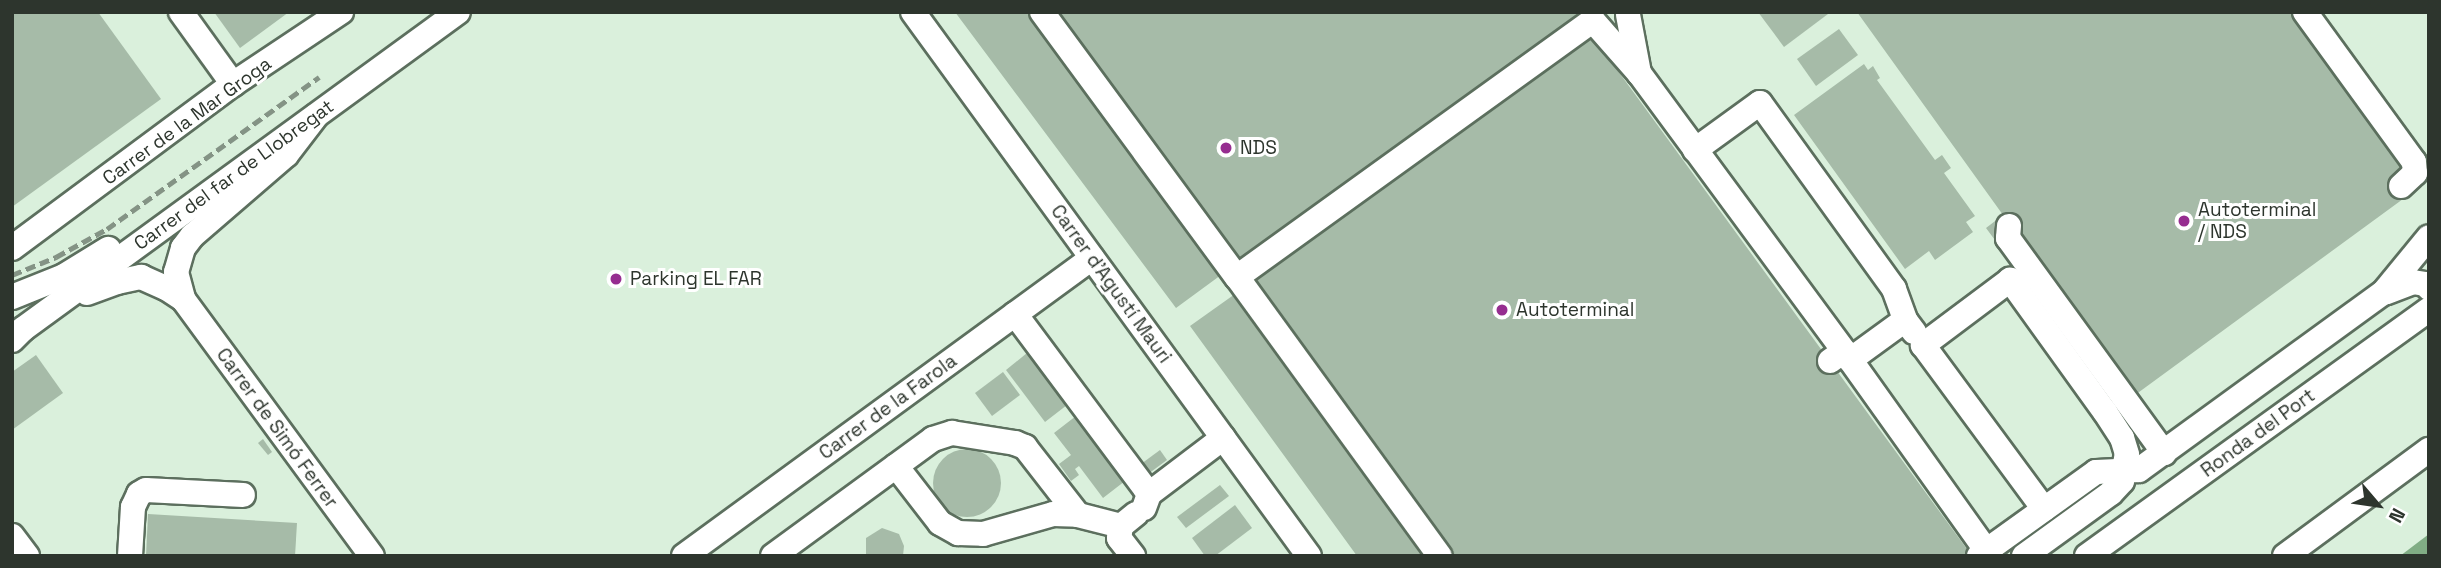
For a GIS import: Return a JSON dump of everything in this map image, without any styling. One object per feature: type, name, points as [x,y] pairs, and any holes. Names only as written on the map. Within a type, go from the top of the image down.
[{"type":"street","points":[[181,12],[233,84]]},
{"type":"street","name":"Carrer de la Mar Groga","points":[[12,248],[233,84],[341,12]]},
{"type":"street","name":"Carrer del far de Llobregat","points":[[16,334],[458,12]]},
{"type":"street","name":"Carrer d'Agustí Mauri","points":[[913,12],[1309,556]]},
{"type":"street","points":[[1042,12],[1440,556]]},
{"type":"street","points":[[2305,12],[2414,162],[2415,173],[2401,186]]},
{"type":"street","points":[[1593,18],[1605,30],[1617,29],[1628,14]]},
{"type":"street","points":[[1628,14],[1639,73]]},
{"type":"street","points":[[1237,277],[1593,18]]},
{"type":"street","points":[[1593,18],[1639,73],[1695,150],[1811,321],[1841,357],[1982,553],[2096,472],[2139,470],[2164,453],[2383,293],[2426,241]]},
{"type":"street","points":[[1695,150],[1760,103],[1894,289],[1905,320],[2044,509]]},
{"type":"street","points":[[183,299],[176,272],[183,248],[192,236],[286,155],[316,116]]},
{"type":"street","points":[[12,297],[85,264],[234,159],[280,142]]},
{"type":"street","points":[[2009,226],[2008,238],[2164,453]]},
{"type":"street","points":[[2426,241],[2417,270],[2427,286]]},
{"type":"street","name":"Carrer de la Farola","points":[[684,556],[1092,258]]},
{"type":"street","points":[[59,303],[132,278],[147,279],[183,299]]},
{"type":"street","points":[[1923,345],[2010,280],[2122,438],[2127,454],[2125,470],[2111,493],[2024,556]]},
{"type":"street","points":[[2383,293],[2413,282],[2427,286]]},
{"type":"street","name":"Carrer de Simó Ferrer","points":[[183,299],[372,556]]},
{"type":"street","name":"Ronda del Port","points":[[2087,556],[2429,309]]},
{"type":"street","points":[[1015,314],[1138,516]]},
{"type":"street","points":[[1841,357],[1905,320]]},
{"type":"street","points":[[773,556],[933,439],[952,433],[1015,443],[1033,454],[1078,515]]},
{"type":"street","points":[[1133,556],[1119,538],[1138,516],[1223,438]]},
{"type":"street","points":[[2285,556],[2429,450]]},
{"type":"street","points":[[896,466],[940,523],[958,533],[983,534],[1053,514],[1138,516]]},
{"type":"street","points":[[130,556],[133,507],[139,494],[146,490],[243,495]]},
{"type":"street","points":[[12,536],[27,556]]},
{"type":"shaded area","points":[[2429,534],[2429,556],[2400,556]]},
{"type":"building","points":[[12,12],[98,12],[161,99],[12,207]]},
{"type":"building","points":[[214,12],[289,12],[240,48]]},
{"type":"building","name":"Autoterminal","points":[[955,12],[1574,12],[1577,16],[1570,21],[1583,40],[1591,34],[1972,556],[1357,556],[1190,326],[1235,294],[1221,275],[1176,308]]},
{"type":"building","points":[[1758,12],[1827,12],[1828,14],[1784,47]]},
{"type":"building","name":"Autoterminal / NDS","points":[[1857,12],[2318,12],[2429,164],[2429,180],[2135,395],[2144,441],[1986,228],[2003,215]]},
{"type":"building","points":[[1839,29],[1858,55],[1816,86],[1797,59]]},
{"type":"building","points":[[1864,64],[1868,70],[1873,66],[1880,78],[1877,80],[1935,160],[1942,155],[1951,168],[1944,173],[1975,216],[1966,222],[1973,232],[1935,260],[1929,251],[1905,269],[1794,115]]},
{"type":"building","points":[[1027,353],[1067,405],[1045,422],[1006,370]]},
{"type":"building","points":[[36,355],[63,393],[12,430],[12,372]]},
{"type":"building","points":[[1003,372],[1020,395],[992,416],[975,393]]},
{"type":"building","points":[[1076,416],[1125,481],[1103,498],[1079,466],[1075,469],[1079,475],[1071,481],[1059,464],[1071,455],[1054,433]]},
{"type":"building","points":[[263,439],[272,452],[268,455],[258,443]]},
{"type":"building","points":[[967,449],[980,452],[991,459],[998,470],[1001,483],[998,496],[991,507],[980,514],[967,517],[954,514],[943,507],[936,496],[933,483],[936,470],[943,459],[954,452]]},
{"type":"building","points":[[1160,450],[1167,460],[1148,474],[1141,464]]},
{"type":"building","points":[[1220,485],[1229,496],[1186,528],[1177,517]]},
{"type":"building","points":[[1235,505],[1252,528],[1215,556],[1205,556],[1192,538]]},
{"type":"building","points":[[148,514],[297,523],[295,556],[146,556]]},
{"type":"building","points":[[882,528],[899,534],[904,546],[903,556],[866,556],[866,538]]},
{"type":"railway","points":[[12,275],[56,257],[107,229],[319,77]]},
{"type":"place","name":"NDS","points":[[1226,148]]},
{"type":"place","name":"Autoterminal / NDS","points":[[2184,221]]},
{"type":"place","name":"Parking EL FAR","points":[[616,279]]},
{"type":"place","name":"Autoterminal","points":[[1502,310]]}]
